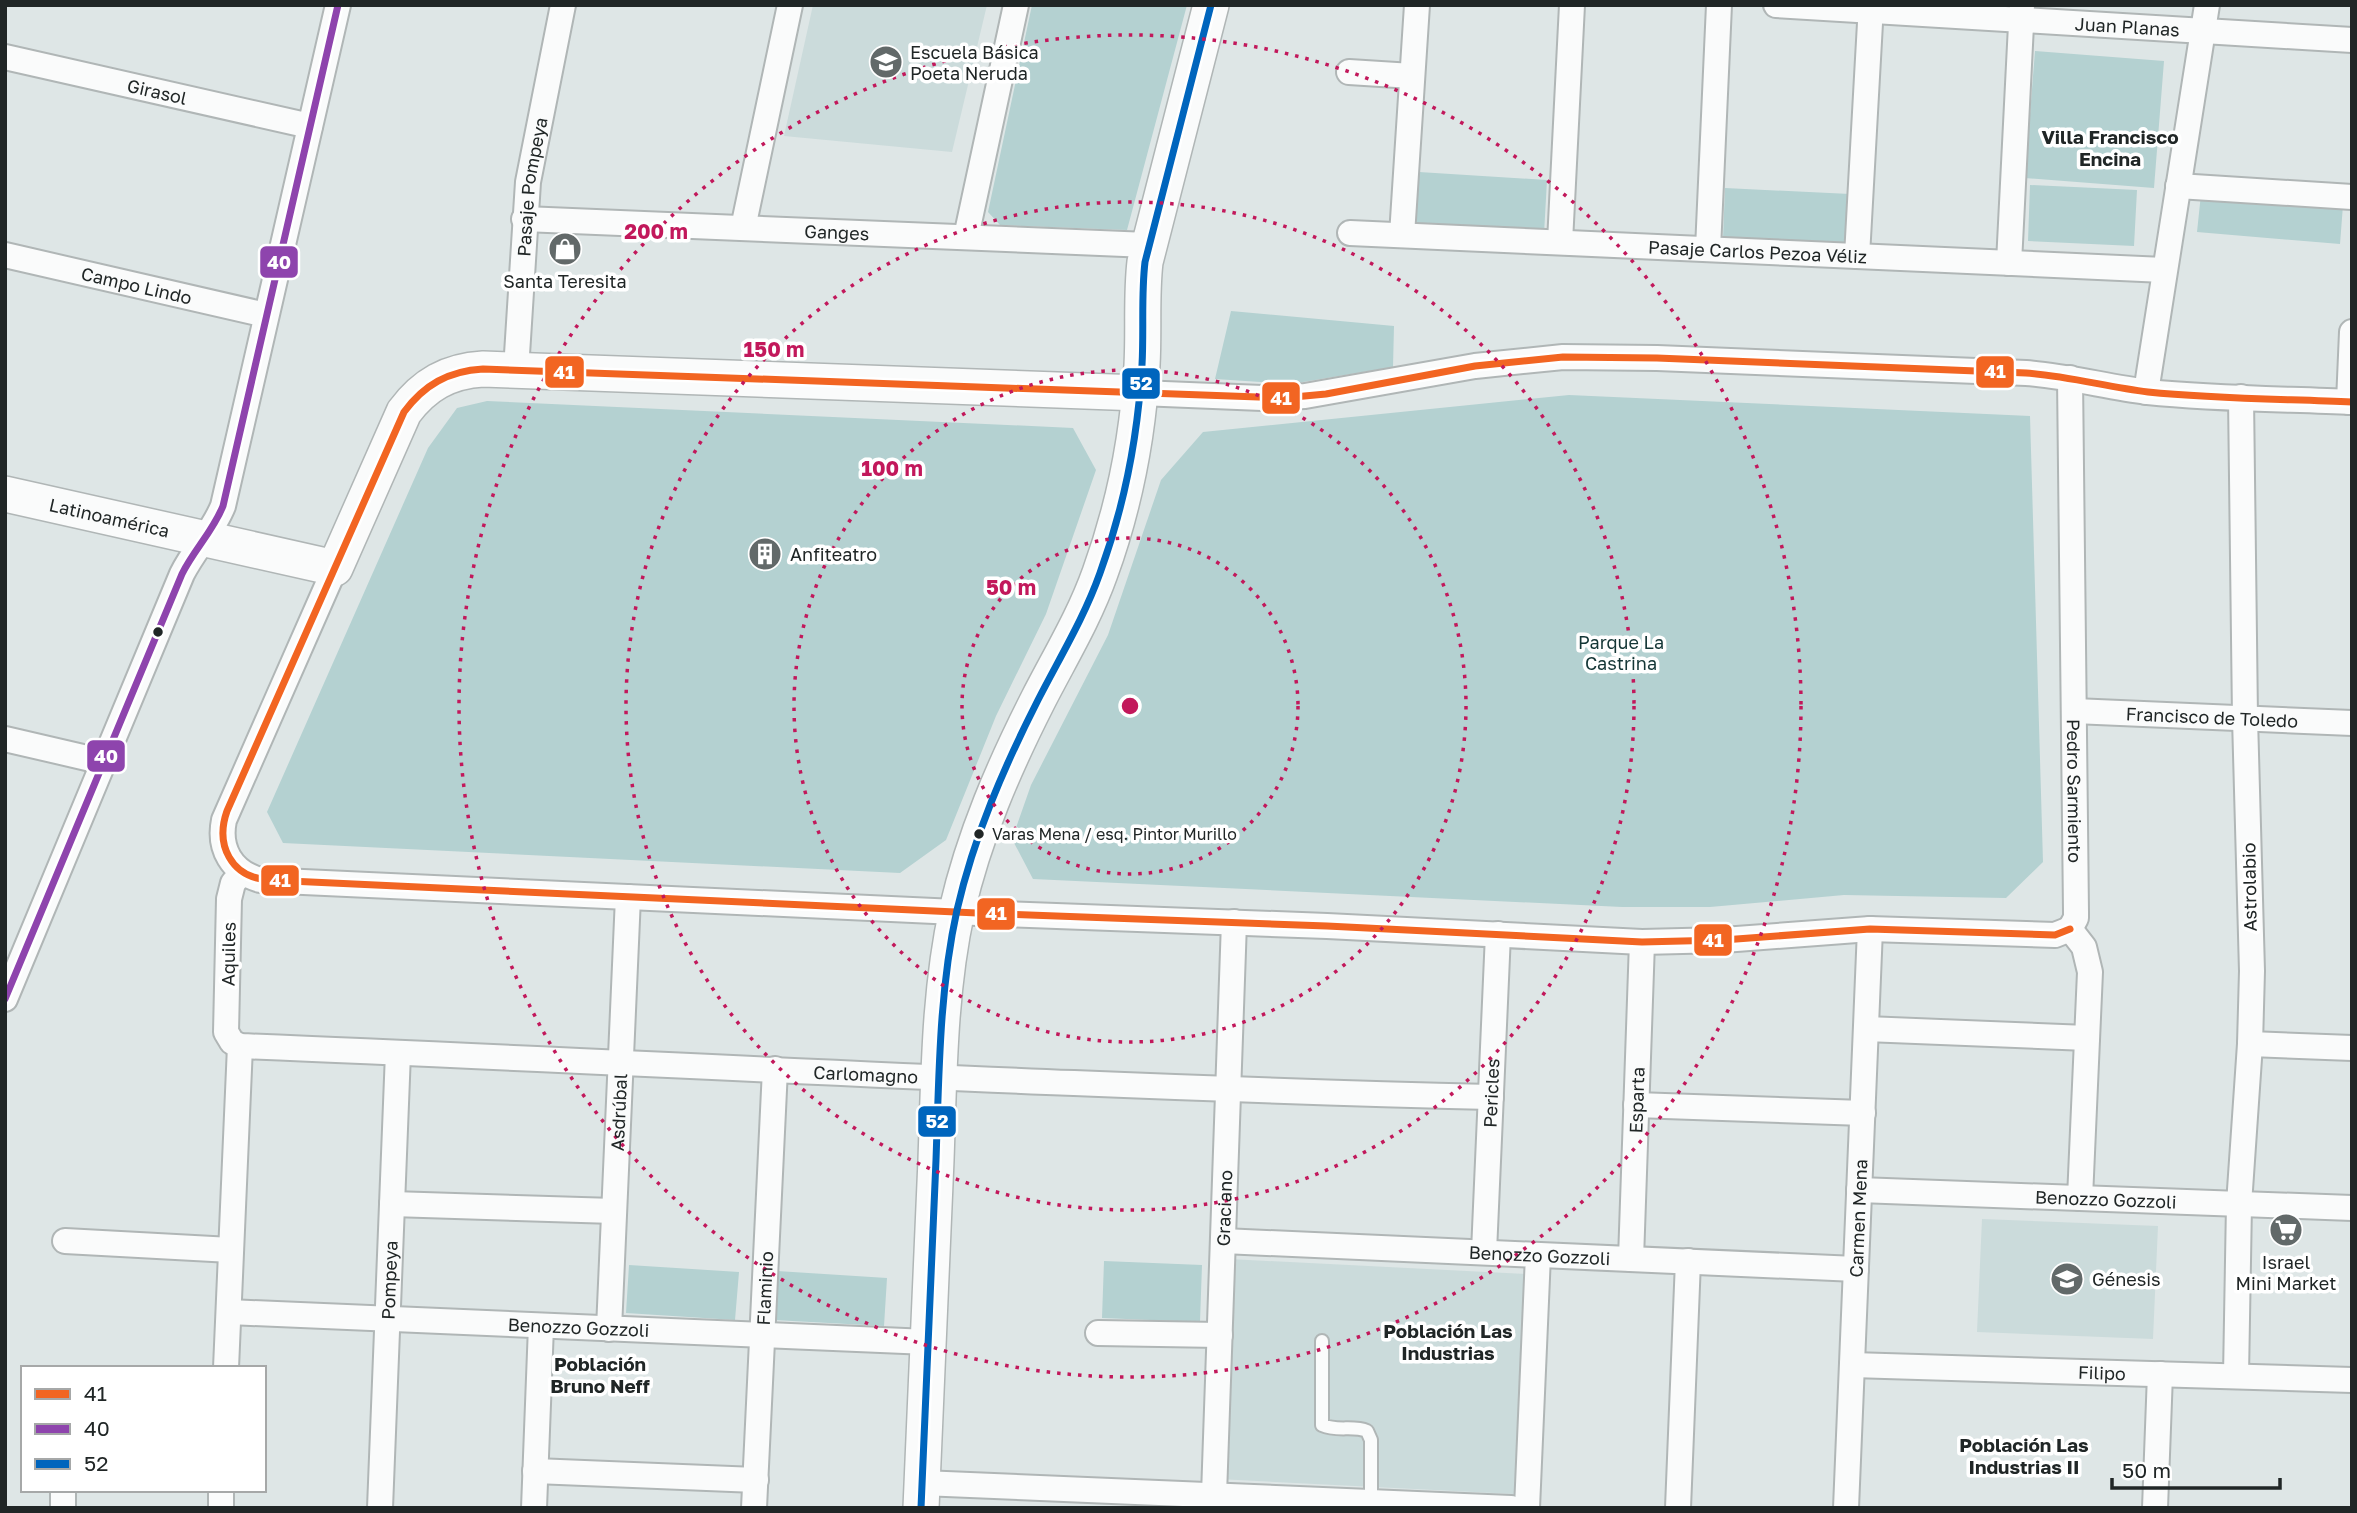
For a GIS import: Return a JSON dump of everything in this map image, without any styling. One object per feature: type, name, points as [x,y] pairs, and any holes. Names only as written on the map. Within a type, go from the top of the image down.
[{"type":"street","points":[[5,999],[13,958],[104,762],[182,574],[223,506],[338,5]]},
{"type":"street","name":"Pasaje Pompeya","points":[[516,370],[524,219],[532,155],[563,5]]},
{"type":"street","points":[[743,228],[790,5]]},
{"type":"street","points":[[966,237],[1016,5]]},
{"type":"street","points":[[1211,5],[1148,245],[1143,282],[1140,393],[1126,482],[1101,570],[1078,626],[1040,695],[1002,775],[967,872],[957,911],[940,1030],[921,1496],[1214,1495],[1239,1502],[1511,1508]]},
{"type":"street","points":[[1402,235],[1417,5]]},
{"type":"street","points":[[1560,242],[1572,5]]},
{"type":"street","points":[[1708,249],[1719,5]]},
{"type":"street","name":"Juan Planas","points":[[1776,5],[2022,13],[2203,31],[2352,40]]},
{"type":"street","points":[[2146,392],[2207,5]]},
{"type":"street","points":[[1857,256],[1871,8]]},
{"type":"street","points":[[2009,263],[2022,13]]},
{"type":"street","name":"Girasol","points":[[5,57],[310,126]]},
{"type":"street","points":[[1349,72],[1412,76]]},
{"type":"street","points":[[2178,186],[2352,197]]},
{"type":"street","name":"Ganges","points":[[524,219],[1148,245]]},
{"type":"street","name":"Pasaje Carlos Pezoa Véliz","points":[[1350,233],[2164,270]]},
{"type":"street","name":"Campo Lindo","points":[[5,255],[267,315]]},
{"type":"street","points":[[2080,1198],[2089,962],[2081,941],[2070,929],[2055,935],[1870,929],[1723,940],[1642,942],[268,880],[242,873],[226,854],[222,842],[223,820],[398,424],[412,401],[432,383],[456,372],[516,370],[1262,398],[1305,396],[1475,366],[1563,357],[2026,373],[2070,377],[2146,392],[2350,402],[2352,332]]},
{"type":"street","name":"Pedro Sarmiento","points":[[2070,377],[2076,912],[2070,929]]},
{"type":"street","name":"Astrolabio","points":[[2236,1376],[2239,1204],[2252,971],[2245,718],[2241,397]]},
{"type":"street","name":"Latinoamérica","points":[[5,494],[335,568]]},
{"type":"street","name":"Francisco de Toledo","points":[[2074,711],[2352,723]]},
{"type":"street","points":[[5,739],[104,762]]},
{"type":"street","name":"Aquiles","points":[[226,1366],[240,1046],[232,1042],[226,1032],[229,899],[233,883],[242,873]]},
{"type":"street","name":"Asdrúbal","points":[[609,1329],[628,897]]},
{"type":"street","name":"Graciano","points":[[1214,1495],[1234,922]]},
{"type":"street","name":"Carmen Mena","points":[[1846,1508],[1870,929]]},
{"type":"street","name":"Pericles","points":[[1484,1252],[1498,934]]},
{"type":"street","name":"Esparta","points":[[1630,1259],[1642,942]]},
{"type":"street","points":[[1866,1029],[2087,1038]]},
{"type":"street","points":[[2250,1044],[2352,1048]]},
{"type":"street","name":"Carlomagno","points":[[240,1046],[1229,1090],[1491,1097]]},
{"type":"street","name":"Pompeya","points":[[380,1508],[398,1053]]},
{"type":"street","name":"Flaminio","points":[[754,1508],[775,1069]]},
{"type":"street","points":[[1636,1105],[1863,1113]]},
{"type":"street","name":"Benozzo Gozzoli","points":[[1859,1190],[2352,1208]]},
{"type":"street","points":[[392,1204],[614,1211]]},
{"type":"street","points":[[65,1241],[231,1250]]},
{"type":"street","name":"Benozzo Gozzoli","points":[[1223,1241],[1856,1269]]},
{"type":"street","points":[[1527,1508],[1538,1255]]},
{"type":"street","points":[[1678,1508],[1688,1261]]},
{"type":"street","name":"Benozzo Gozzoli","points":[[229,1312],[928,1342]]},
{"type":"street","points":[[534,1508],[541,1326]]},
{"type":"street","points":[[1098,1333],[1220,1335]]},
{"type":"street","name":"Filipo","points":[[1852,1365],[2352,1380]]},
{"type":"street","points":[[2155,1508],[2160,1374]]},
{"type":"street","points":[[535,1471],[755,1480]]},
{"type":"lane","points":[[1322,1341],[1322,1425],[1367,1431],[1371,1440],[1377,1504]]},
{"type":"shaded area","name":"Escuela Básica Poeta Neruda","points":[[813,5],[987,5],[952,152],[784,136]]},
{"type":"shaded area","name":"Génesis","points":[[1982,1219],[2158,1226],[2153,1339],[1977,1332]]},
{"type":"shaded area","points":[[1229,1259],[1526,1274],[1514,1494],[1218,1479]]},
{"type":"green space","points":[[1032,5],[1187,5],[1127,230],[1000,225],[988,212]]},
{"type":"green space","points":[[2035,51],[2164,61],[2154,188],[2025,178]]},
{"type":"green space","points":[[1419,172],[1547,180],[1544,234],[1416,226]]},
{"type":"green space","points":[[2030,185],[2137,190],[2134,246],[2028,241]]},
{"type":"green space","points":[[1725,188],[1850,194],[1848,245],[1723,239]]},
{"type":"green space","points":[[2201,194],[2343,205],[2340,244],[2197,232]]},
{"type":"green space","points":[[1231,311],[1394,326],[1393,367],[1291,384],[1215,379]]},
{"type":"green space","name":"Parque La Castrina","points":[[1569,395],[2030,416],[2043,862],[2006,898],[1844,895],[1710,907],[1622,907],[1033,879],[1012,839],[1031,785],[1108,635],[1161,480],[1203,432]]},
{"type":"green space","points":[[487,401],[1073,428],[1096,470],[1046,614],[996,716],[946,840],[900,873],[283,843],[267,812],[428,448],[457,408]]},
{"type":"green space","points":[[1104,1261],[1202,1265],[1200,1322],[1102,1318]]},
{"type":"green space","points":[[629,1265],[739,1272],[735,1320],[626,1313]]},
{"type":"green space","points":[[777,1271],[887,1278],[884,1326],[774,1320]]},
{"type":"transit line","name":"40","points":[[5,999],[182,574],[223,506],[338,5]]},
{"type":"transit line","name":"52","points":[[921,1508],[941,1034],[951,941],[964,882],[991,802],[1025,725],[1087,606],[1116,523],[1137,418],[1142,365],[1145,262],[1211,5]]},
{"type":"transit line","name":"41","points":[[2070,929],[2055,935],[1870,929],[1723,940],[1642,942],[268,880],[255,878],[236,866],[229,857],[223,836],[227,811],[404,412],[420,394],[438,381],[470,370],[1283,398],[1326,394],[1475,366],[1563,357],[1657,358],[2026,373],[2174,394],[2352,402]]},
{"type":"place","name":"Escuela Básica Poeta Neruda","points":[[886,62]]},
{"type":"place","name":"Santa Teresita","points":[[565,249]]},
{"type":"place","name":"Anfiteatro","points":[[765,554]]},
{"type":"place","name":"Varas Mena / esq. Pintor Murillo","points":[[979,834]]},
{"type":"place","name":"Israel Mini Market","points":[[2286,1230]]},
{"type":"place","name":"Génesis","points":[[2067,1279]]},
{"type":"district","name":"Villa Francisco Encina","points":[[2110,147]]},
{"type":"district","name":"Población Las Industrias","points":[[1448,1341]]},
{"type":"district","name":"Población Bruno Neff","points":[[600,1374]]},
{"type":"district","name":"Población Las Industrias II","points":[[2024,1455]]}]
